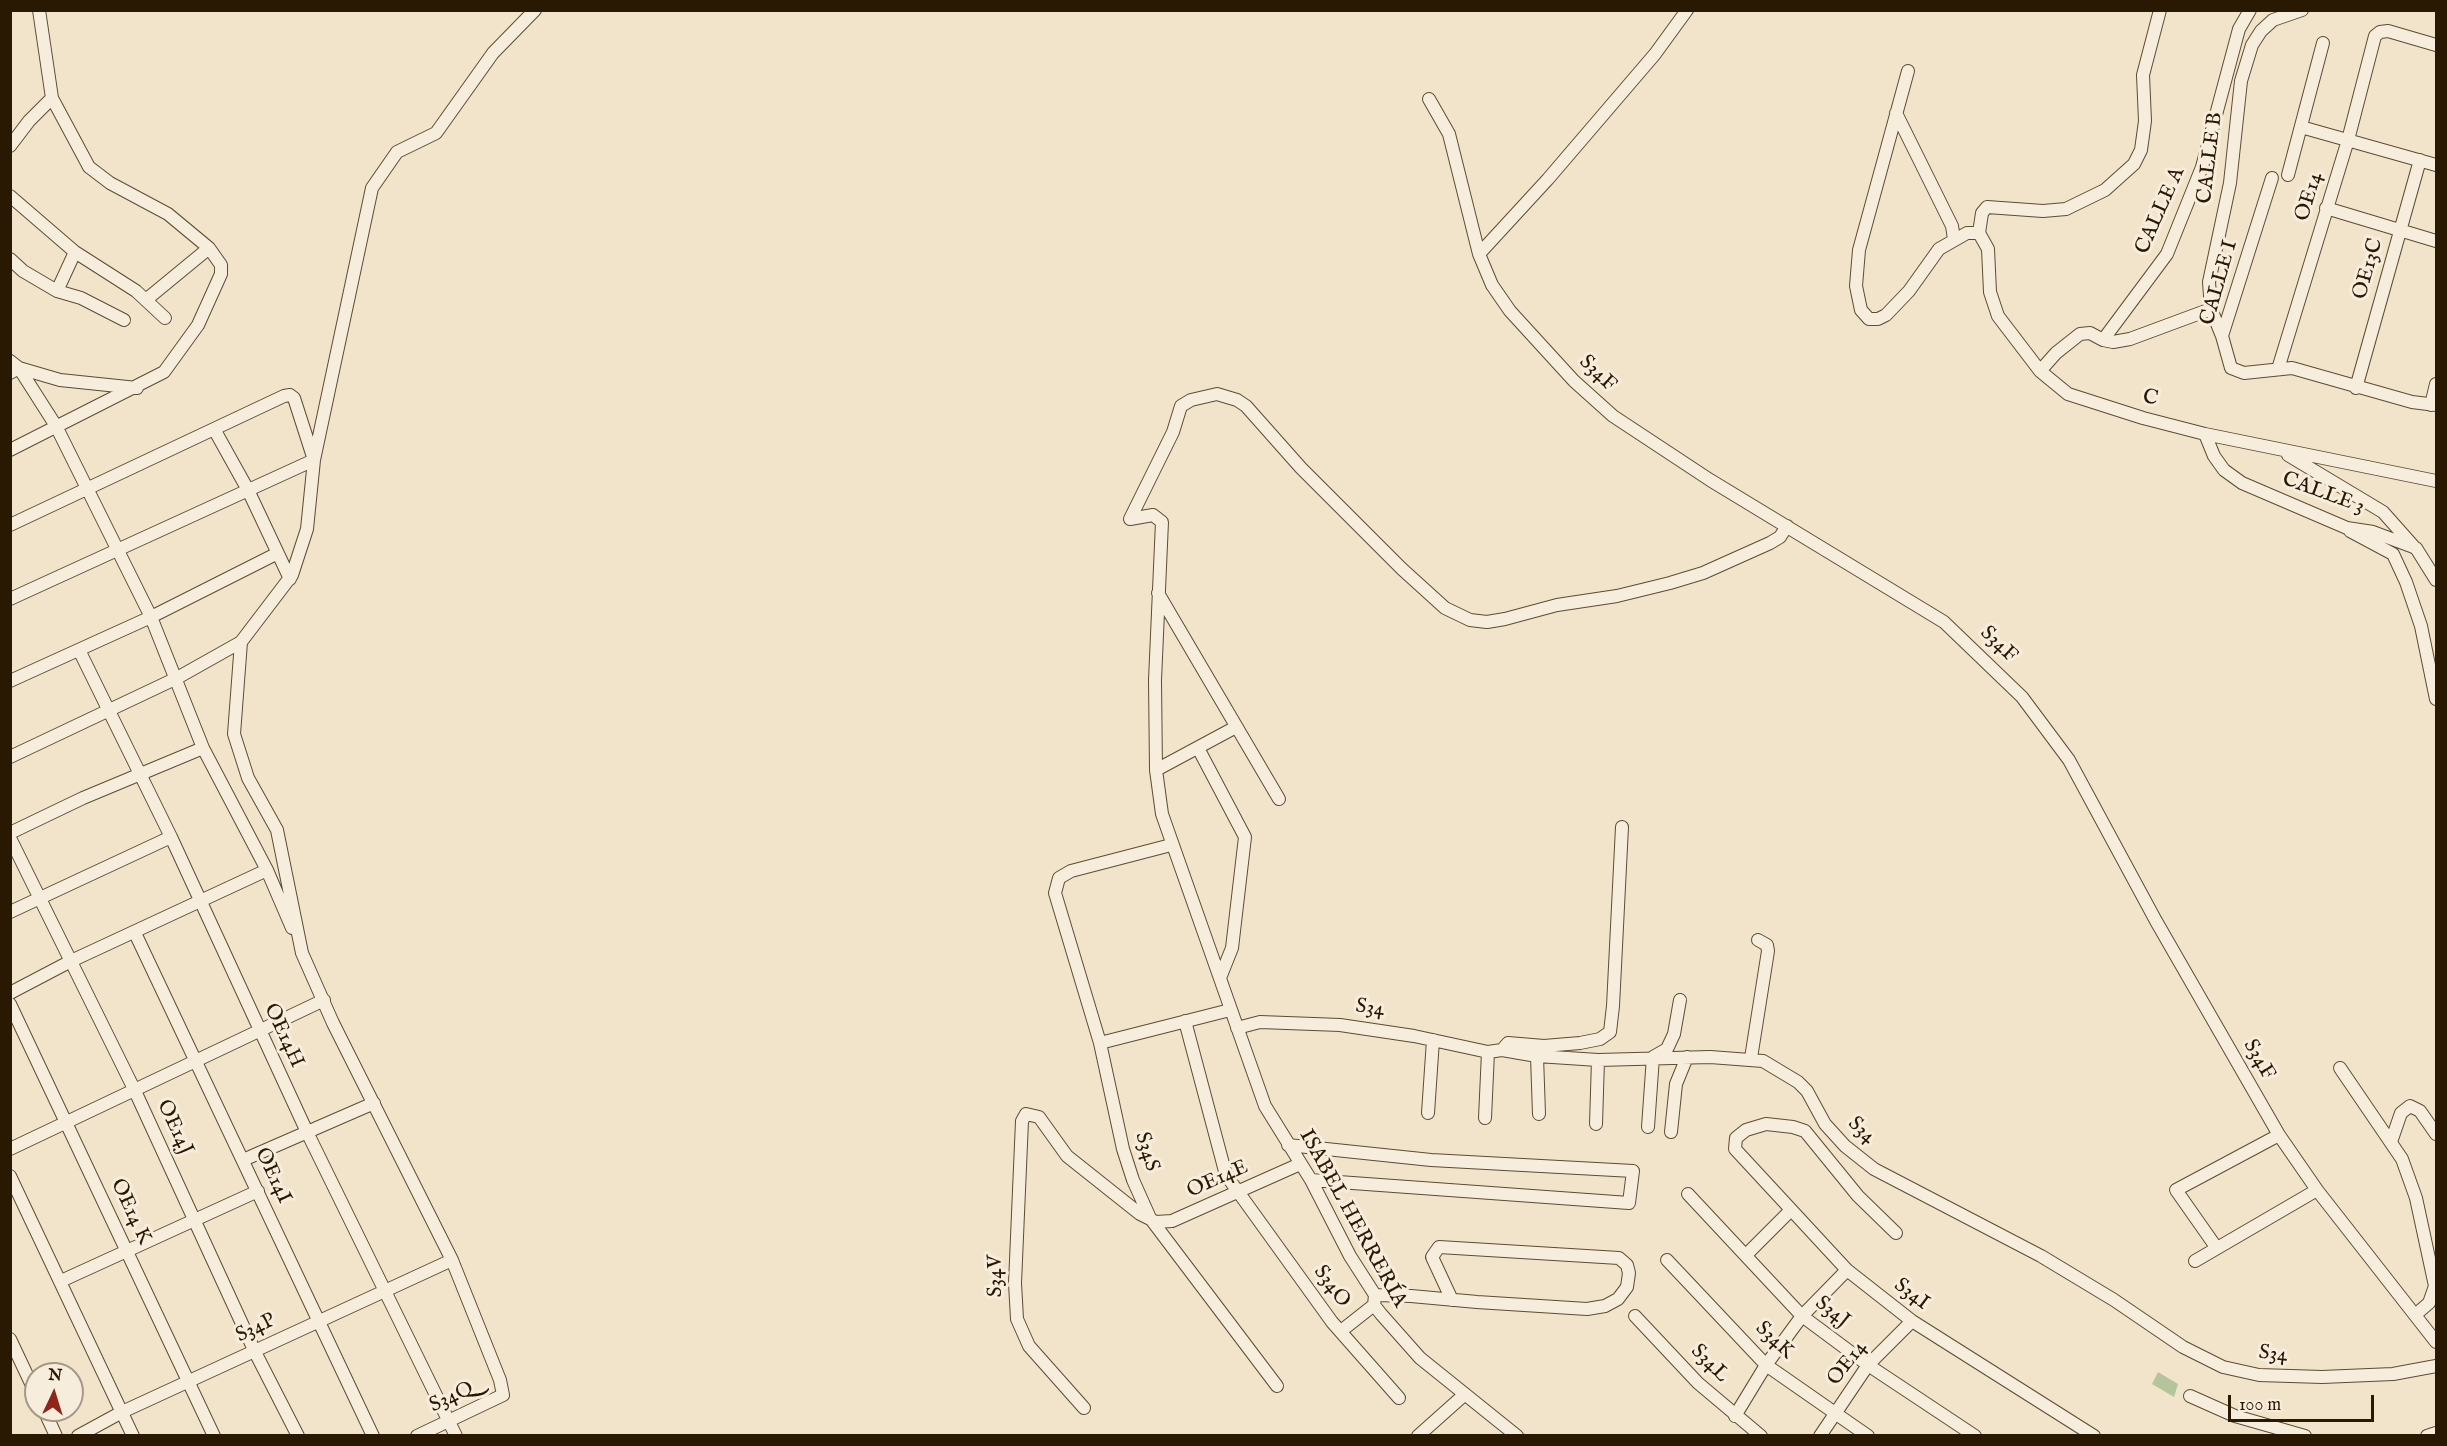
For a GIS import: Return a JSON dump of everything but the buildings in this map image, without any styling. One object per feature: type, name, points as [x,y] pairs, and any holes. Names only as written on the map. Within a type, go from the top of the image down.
[{"type":"street","points":[[10,450],[137,388],[164,372],[198,325],[221,274],[221,265],[209,248],[168,214],[110,183],[89,167],[52,98],[39,10]]},
{"type":"street","points":[[10,757],[177,678],[241,642],[290,579],[307,529],[314,460],[372,188],[397,152],[436,133],[493,53],[536,10]]},
{"type":"street","points":[[1479,254],[1556,171],[1654,54],[1687,10]]},
{"type":"street","points":[[1908,71],[1859,250],[1856,286],[1858,301],[1865,315],[1874,319],[1886,315],[1909,291],[1939,249],[1967,233],[1979,233],[1982,213],[1987,207],[2043,212],[2066,209],[2105,190],[2134,164],[2141,150],[2145,121],[2143,75],[2160,10]]},
{"type":"street","name":"CALLE A","points":[[2103,340],[2167,254],[2202,167],[2239,29],[2250,10]]},
{"type":"street","name":"CALLE B","points":[[2222,336],[2211,309],[2209,282],[2230,183],[2241,81],[2260,31],[2274,20],[2302,10]]},
{"type":"street","name":"OE14","points":[[2278,369],[2348,140],[2375,36],[2380,32],[2388,31],[2436,45]]},
{"type":"street","points":[[2288,175],[2323,43]]},
{"type":"street","points":[[12,138],[52,98]]},
{"type":"street","name":"S34F","points":[[1429,99],[1449,134],[1479,254],[1492,285],[1510,311],[1574,381],[1613,416],[1710,480],[1944,621],[2005,680],[2046,726],[2069,760],[2156,921],[2279,1135],[2317,1190],[2436,1342]]},
{"type":"street","points":[[1896,113],[1952,226],[1954,239]]},
{"type":"street","points":[[2301,127],[2436,165]]},
{"type":"street","name":"OE13C","points":[[2356,388],[2420,160]]},
{"type":"street","name":"CALLE I","points":[[2272,178],[2222,336],[2229,365],[2234,370],[2244,373],[2278,369],[2301,370],[2356,388],[2434,405]]},
{"type":"street","points":[[10,196],[75,252],[147,299],[165,318]]},
{"type":"street","points":[[2326,208],[2436,240]]},
{"type":"street","name":"C","points":[[1979,233],[1988,249],[1993,308],[2040,371],[2058,388],[2081,399],[2205,434],[2436,481]]},
{"type":"street","points":[[147,299],[209,248]]},
{"type":"street","points":[[57,291],[75,252]]},
{"type":"street","points":[[10,259],[23,271],[57,291],[81,298],[124,321]]},
{"type":"street","points":[[2040,371],[2056,353],[2080,334],[2090,333],[2113,342],[2130,339],[2211,309]]},
{"type":"street","points":[[13,367],[60,380],[137,388]]},
{"type":"street","points":[[13,367],[56,426],[151,617],[203,748],[267,870],[324,1000],[452,1260]]},
{"type":"street","points":[[2434,405],[2436,384]]},
{"type":"street","points":[[10,525],[290,395],[294,398],[314,460]]},
{"type":"street","name":"ISABEL HERRERÍA","points":[[1517,1436],[1464,1395],[1401,1340],[1350,1256],[1311,1180],[1265,1106],[1171,845],[1162,814],[1156,770],[1157,593],[1162,522],[1153,515],[1130,519],[1173,432],[1181,406],[1205,395],[1225,395],[1246,406],[1301,468],[1402,569],[1445,608],[1470,620],[1487,622],[1505,619],[1557,605],[1617,596],[1670,583],[1703,573],[1770,543],[1780,537],[1787,526]]},
{"type":"street","points":[[214,429],[248,490],[276,554],[290,579]]},
{"type":"street","name":"CALLE 3","points":[[2205,434],[2214,456],[2224,470],[2242,483],[2347,528],[2373,532],[2416,548]]},
{"type":"street","points":[[2279,450],[2383,512],[2416,548],[2436,580]]},
{"type":"street","points":[[10,599],[314,460]]},
{"type":"street","points":[[2347,528],[2393,554],[2406,582],[2421,626],[2436,699]]},
{"type":"street","points":[[12,676],[80,650],[276,554]]},
{"type":"street","points":[[1157,593],[1279,799]]},
{"type":"street","points":[[241,642],[234,734],[248,778],[278,830],[302,953]]},
{"type":"street","name":"OE14H","points":[[80,650],[171,837],[307,1132],[386,1289],[456,1436]]},
{"type":"street","points":[[1156,770],[1236,727]]},
{"type":"street","points":[[10,836],[140,774],[203,748]]},
{"type":"street","points":[[1198,748],[1245,837],[1232,948],[1220,978]]},
{"type":"street","points":[[1502,1050],[1508,1043],[1544,1046],[1580,1043],[1600,1039],[1610,1032],[1622,827]]},
{"type":"street","name":"OE14J","points":[[10,836],[135,1091],[255,1352],[298,1436]]},
{"type":"street","points":[[10,912],[171,837]]},
{"type":"street","name":"S34S","points":[[1171,845],[1071,871],[1059,878],[1056,893],[1101,1043],[1123,1149],[1133,1180],[1150,1218],[1277,1386]]},
{"type":"street","points":[[10,993],[71,961],[267,870]]},
{"type":"street","name":"OE14I","points":[[135,933],[373,1436]]},
{"type":"street","points":[[1751,1058],[1768,951],[1765,943],[1758,940]]},
{"type":"street","points":[[10,1149],[67,1124],[324,1000]]},
{"type":"street","points":[[1648,1127],[1653,1057],[1667,1049],[1674,1034],[1680,1000]]},
{"type":"street","name":"OE14 K","points":[[10,1004],[214,1436]]},
{"type":"street","points":[[1101,1043],[1230,1010]]},
{"type":"street","name":"S34O","points":[[1185,1021],[1226,1175],[1341,1331],[1399,1398]]},
{"type":"street","name":"S34","points":[[1238,1028],[1260,1022],[1340,1024],[1488,1052],[1502,1050],[1537,1056],[1598,1060],[1653,1057],[1751,1058],[1772,1064],[1808,1091],[1825,1124],[1845,1146],[1874,1169],[1944,1208],[2041,1256],[2114,1300],[2183,1347],[2223,1366],[2259,1375],[2322,1377],[2393,1374],[2436,1366]]},
{"type":"street","points":[[1428,1113],[1433,1040]]},
{"type":"street","points":[[1485,1118],[1488,1052]]},
{"type":"street","points":[[1537,1056],[1539,1114]]},
{"type":"street","points":[[1671,1132],[1676,1084],[1688,1057]]},
{"type":"street","points":[[1596,1124],[1598,1060]]},
{"type":"street","points":[[2340,1068],[2391,1142],[2406,1168],[2416,1198],[2435,1282],[2431,1300],[2415,1315]]},
{"type":"street","points":[[243,1160],[374,1104]]},
{"type":"street","points":[[2391,1142],[2401,1113],[2410,1106],[2420,1111],[2436,1134]]},
{"type":"street","name":"S34V","points":[[1084,1408],[1029,1346],[1017,1319],[1015,1282],[1022,1121],[1026,1114],[1039,1117],[1067,1156],[1140,1214],[1150,1218]]},
{"type":"street","name":"S34I","points":[[1896,1233],[1858,1196],[1805,1131],[1793,1126],[1761,1125],[1738,1135],[1734,1141],[1735,1149],[1847,1270],[1912,1321],[2094,1436]]},
{"type":"street","points":[[2216,1247],[2176,1190],[2279,1135]]},
{"type":"street","points":[[1288,1145],[1431,1160],[1633,1171],[1629,1203],[1311,1180]]},
{"type":"street","name":"OE14E","points":[[1150,1218],[1163,1223],[1172,1221],[1300,1164]]},
{"type":"street","points":[[10,1176],[133,1436]]},
{"type":"street","points":[[2195,1261],[2317,1190]]},
{"type":"street","points":[[61,1281],[258,1191]]},
{"type":"street","name":"S34J","points":[[1688,1194],[1802,1316],[1868,1365],[1975,1436]]},
{"type":"street","points":[[1746,1255],[1791,1210]]},
{"type":"street","points":[[1341,1331],[1375,1300],[1452,1300],[1598,1308],[1611,1304],[1624,1293],[1629,1273],[1624,1260],[1619,1258],[1438,1247],[1431,1257],[1452,1300]]},
{"type":"street","name":"S34P","points":[[78,1436],[122,1412],[452,1260]]},
{"type":"street","name":"S34Q","points":[[417,1436],[504,1395],[452,1260]]},
{"type":"street","name":"S34K","points":[[1667,1260],[1766,1365],[1868,1436]]},
{"type":"street","points":[[1735,1416],[1766,1365],[1802,1316],[1847,1270]]},
{"type":"street","name":"S34L","points":[[1635,1316],[1698,1383],[1761,1436]]},
{"type":"street","name":"OE14","points":[[1820,1436],[1868,1365],[1912,1321]]},
{"type":"street","points":[[10,1340],[15,1363],[24,1376]]},
{"type":"street","points":[[1418,1436],[1464,1395]]},
{"type":"street","points":[[2190,1396],[2235,1416],[2305,1436]]},
{"type":"street","points":[[50,1422],[56,1436]]},
{"type":"street","points":[[2427,1436],[2436,1433]]},
{"type":"green space","points":[[2158,1372],[2178,1384],[2174,1397],[2152,1384]]}]
